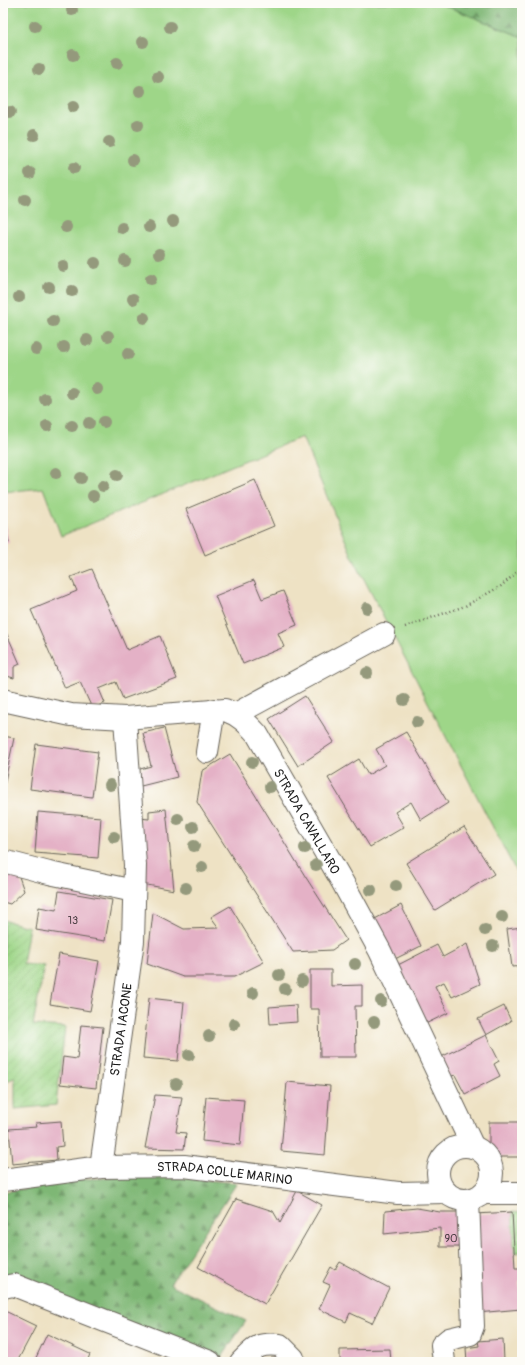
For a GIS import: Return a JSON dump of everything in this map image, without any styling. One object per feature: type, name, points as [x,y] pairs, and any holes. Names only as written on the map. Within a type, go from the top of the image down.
[{"type":"street","points":[[3,700],[71,715],[125,718],[214,710],[225,710],[236,714],[384,634]]},
{"type":"street","points":[[207,752],[214,710]]},
{"type":"street","name":"STRADA CAVALLARO","points":[[236,714],[257,734],[343,883],[380,951],[473,1147]]},
{"type":"street","name":"STRADA IACONE","points":[[102,1167],[133,941],[135,865],[125,718]]},
{"type":"street","points":[[3,862],[134,891]]},
{"type":"street","points":[[444,1362],[442,1346],[449,1339],[470,1334],[474,1326],[475,1197],[490,1183],[492,1171],[488,1158],[481,1151],[473,1147],[466,1146],[452,1149],[442,1159],[439,1166],[439,1180],[446,1192],[458,1199],[475,1197],[522,1192]]},
{"type":"street","name":"STRADA COLLE MARINO","points":[[3,1180],[102,1167],[184,1166],[398,1193],[446,1192]]},
{"type":"street","points":[[492,1171],[522,1187]]},
{"type":"street","points":[[3,1286],[14,1286],[29,1291],[210,1362]]},
{"type":"street","points":[[241,1362],[258,1345],[268,1344],[280,1345],[293,1358]]},
{"type":"path","points":[[384,634],[465,606],[501,586],[522,568]]},
{"type":"green space","points":[[3,3],[439,3],[522,37],[522,883],[352,556],[302,437],[61,536],[43,488],[3,492]]},
{"type":"green space","points":[[439,3],[522,3],[522,37]]},
{"type":"green space","points":[[3,920],[29,927],[23,964],[44,966],[33,1025],[65,1027],[56,1105],[15,1109],[15,1078],[3,1082]]},
{"type":"green space","points":[[162,1176],[237,1183],[170,1284],[246,1321],[218,1362],[3,1278],[3,1192],[86,1179]]},
{"type":"green space","points":[[522,1211],[522,1252],[514,1253],[512,1212]]},
{"type":"building","points":[[255,480],[274,526],[205,555],[186,509]]},
{"type":"building","points":[[3,515],[9,543],[3,544]]},
{"type":"building","points":[[92,569],[127,650],[160,636],[177,679],[123,699],[116,682],[99,689],[105,703],[92,708],[80,682],[65,688],[31,610],[77,591],[71,577]]},
{"type":"building","points":[[254,580],[262,599],[283,591],[297,625],[278,633],[284,647],[243,664],[215,596]]},
{"type":"building","points":[[3,625],[20,664],[14,667],[14,678],[3,675]]},
{"type":"building","points":[[305,696],[334,742],[298,766],[269,719]]},
{"type":"building","points":[[164,728],[177,777],[137,787],[133,771],[151,766],[143,733]]},
{"type":"building","points":[[406,732],[448,803],[421,820],[411,802],[395,812],[404,827],[370,847],[328,778],[359,759],[368,775],[385,765],[376,749]]},
{"type":"building","points":[[3,736],[14,738],[4,786],[3,786]]},
{"type":"building","points":[[36,744],[98,752],[92,797],[30,789]]},
{"type":"building","points":[[230,754],[346,940],[332,950],[293,952],[197,802],[202,771]]},
{"type":"building","points":[[166,809],[174,890],[142,884],[139,818],[149,819],[149,811]]},
{"type":"building","points":[[38,812],[101,817],[98,858],[35,853]]},
{"type":"building","points":[[464,827],[494,874],[435,910],[406,863]]},
{"type":"building","points":[[3,864],[16,868],[24,891],[10,904],[3,902]]},
{"type":"building","points":[[59,891],[112,900],[105,941],[36,930],[39,907],[56,910]]},
{"type":"building","points":[[401,905],[421,946],[393,960],[373,920]]},
{"type":"building","points":[[230,906],[264,962],[234,977],[183,977],[147,964],[153,913],[184,929],[219,928],[211,917]]},
{"type":"building","points":[[522,927],[522,966],[512,967],[507,929]]},
{"type":"building","points":[[467,944],[480,984],[452,997],[444,982],[435,986],[448,1013],[419,1027],[396,966],[437,945],[443,957]]},
{"type":"building","points":[[59,954],[99,961],[90,1011],[50,1004]]},
{"type":"building","points":[[310,970],[331,970],[331,986],[362,985],[362,1006],[355,1006],[356,1057],[320,1057],[319,1009],[310,1009]]},
{"type":"building","points":[[149,998],[184,1002],[178,1061],[143,1058]]},
{"type":"building","points":[[296,1005],[297,1022],[270,1024],[269,1007]]},
{"type":"building","points":[[504,1006],[511,1021],[486,1035],[478,1019]]},
{"type":"building","points":[[81,1025],[103,1027],[96,1088],[60,1084],[63,1057],[77,1059]]},
{"type":"building","points":[[486,1035],[499,1061],[494,1064],[500,1076],[465,1094],[455,1075],[449,1077],[439,1058]]},
{"type":"building","points":[[287,1082],[330,1086],[325,1155],[281,1151]]},
{"type":"building","points":[[155,1095],[182,1097],[176,1132],[186,1133],[184,1149],[145,1148]]},
{"type":"building","points":[[206,1097],[244,1100],[240,1145],[202,1141]]},
{"type":"building","points":[[61,1121],[63,1146],[56,1147],[57,1160],[12,1164],[9,1129],[37,1127],[36,1123]]},
{"type":"building","points":[[489,1122],[522,1122],[522,1157],[489,1157]]},
{"type":"building","points":[[297,1191],[322,1205],[265,1304],[198,1267],[236,1199],[273,1211],[280,1223]]},
{"type":"building","points":[[417,1208],[440,1212],[463,1212],[463,1247],[440,1247],[440,1228],[384,1234],[385,1211]]},
{"type":"building","points":[[512,1212],[515,1268],[522,1268],[522,1281],[519,1281],[521,1309],[477,1313],[475,1214]]},
{"type":"building","points":[[340,1262],[389,1288],[372,1323],[350,1313],[346,1322],[319,1309],[330,1285],[323,1282],[331,1267],[335,1270]]},
{"type":"building","points":[[3,1310],[36,1326],[17,1362],[3,1362]]},
{"type":"building","points":[[47,1334],[90,1354],[87,1362],[34,1362]]},
{"type":"building","points":[[503,1339],[504,1361],[509,1360],[509,1362],[467,1362],[466,1348],[479,1346],[478,1341]]},
{"type":"building","points":[[390,1349],[391,1362],[340,1362],[340,1350]]}]
